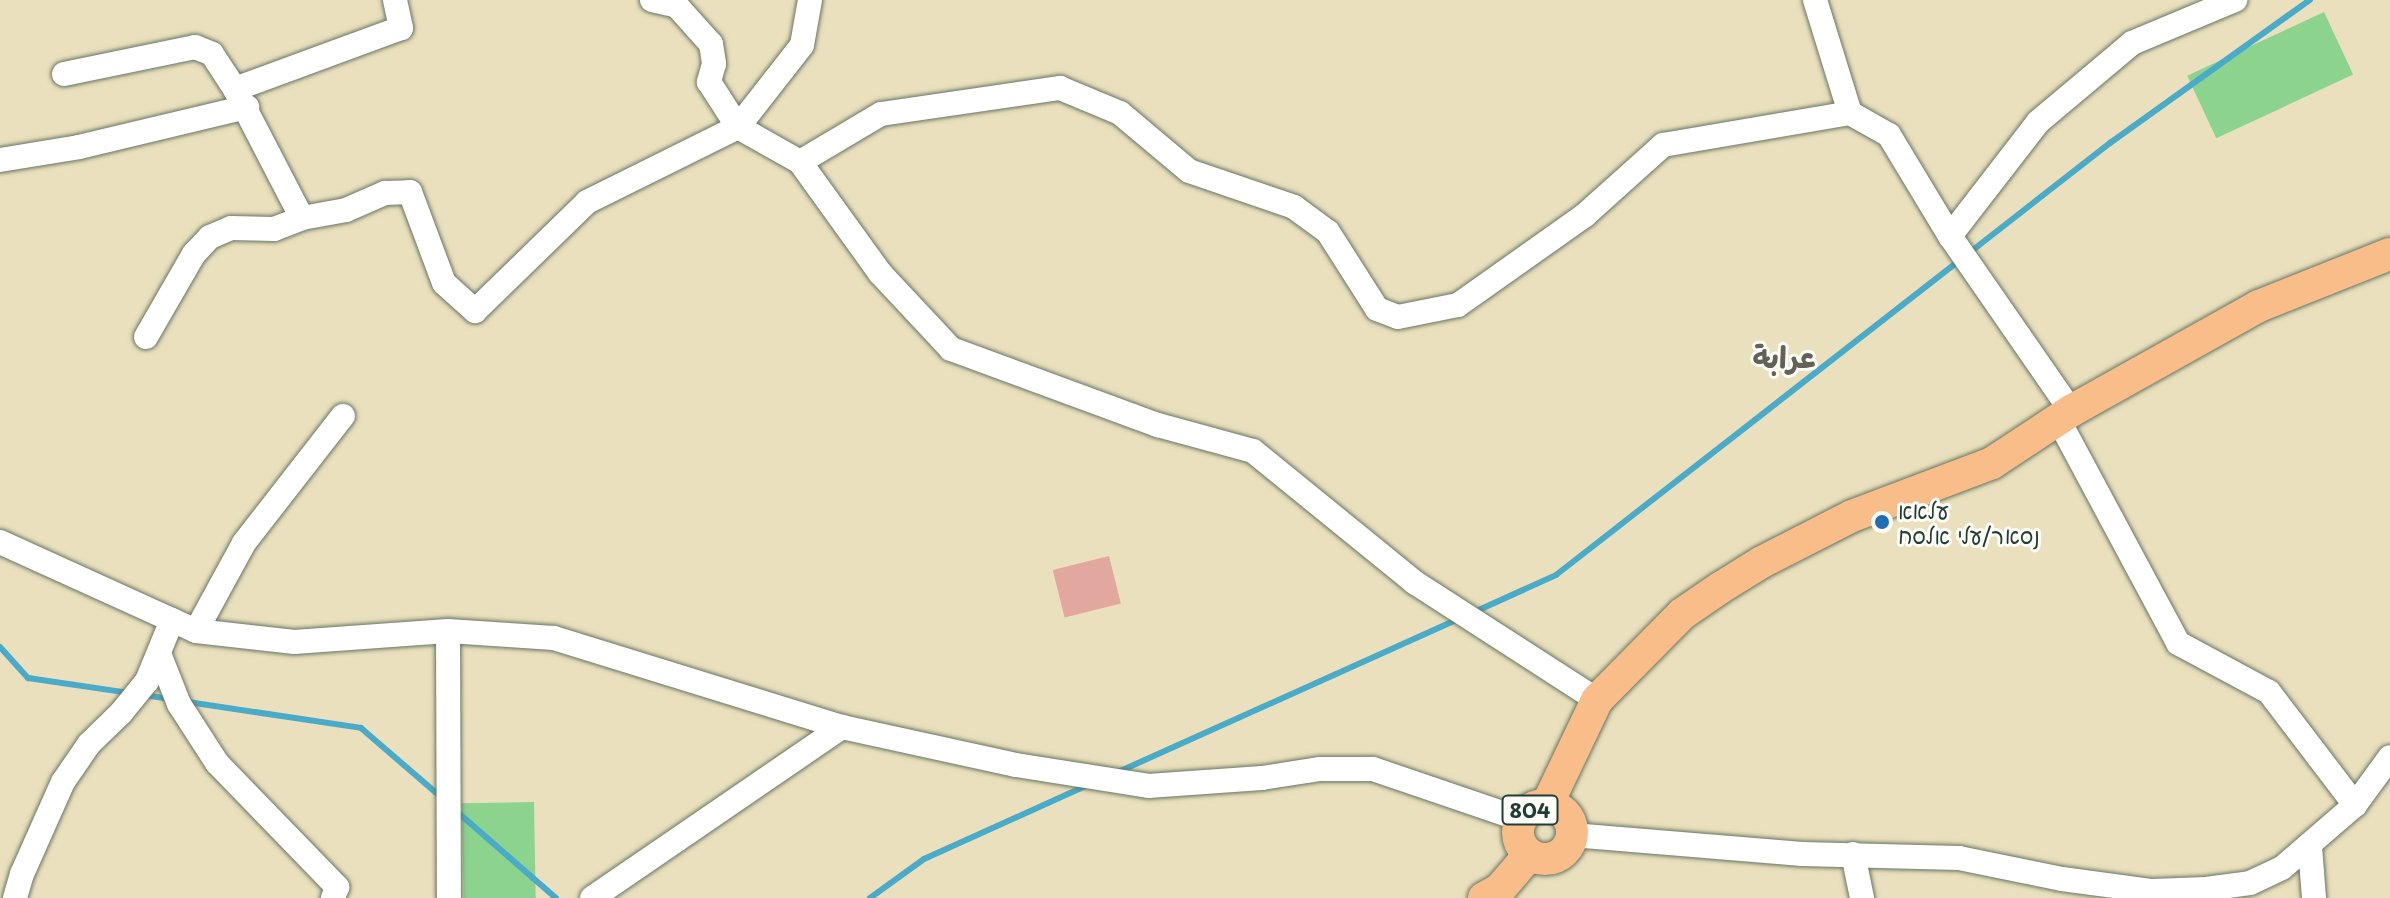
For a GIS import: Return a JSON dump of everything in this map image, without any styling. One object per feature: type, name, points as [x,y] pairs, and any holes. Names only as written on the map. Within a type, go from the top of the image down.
[{"type":"main road","name":"804","points":[[1534,812],[1568,818],[1572,835],[1560,855],[1544,860],[1529,855],[1519,842],[1534,812],[1597,700],[1682,614],[1762,562],[1852,516],[1992,463],[2064,415],[2259,306],[2390,254]]},
{"type":"main road","name":"804","points":[[1484,898],[1500,889],[1529,855]]},
{"type":"street","points":[[0,160],[79,147],[241,98],[401,28],[395,0]]},
{"type":"street","points":[[652,0],[677,6],[711,44],[714,64],[709,82],[738,127],[800,162],[880,273],[951,349],[1158,425],[1253,451],[1414,582],[1597,700]]},
{"type":"street","points":[[146,337],[194,254],[210,237],[231,228],[274,229],[302,218],[346,210],[385,193],[410,192],[444,283],[475,311],[587,202],[738,127],[802,45],[810,0]]},
{"type":"street","points":[[1815,0],[1850,113]]},
{"type":"street","points":[[1950,236],[2038,122],[2132,43],[2235,0]]},
{"type":"street","points":[[64,74],[195,47],[212,54],[241,98],[302,218]]},
{"type":"street","points":[[800,162],[881,114],[1060,88],[1120,113],[1189,171],[1294,207],[1328,232],[1377,309],[1398,317],[1458,305],[1585,215],[1663,145],[1850,113],[1889,135],[2064,415],[2178,643],[2269,692],[2355,805]]},
{"type":"street","points":[[196,631],[244,543],[343,416]]},
{"type":"street","points":[[0,542],[196,631],[294,642],[448,631],[554,638],[842,727],[1016,765],[1148,786],[1262,778],[1320,769],[1373,769],[1534,812]]},
{"type":"street","points":[[15,898],[22,874],[63,782],[89,744],[121,713],[147,681],[160,656],[172,620]]},
{"type":"street","points":[[448,631],[449,898]]},
{"type":"street","points":[[160,656],[179,704],[217,763],[337,887],[333,898]]},
{"type":"street","points":[[592,898],[842,727]]},
{"type":"street","points":[[1572,835],[1712,848],[1959,858],[2062,879],[2152,891],[2250,883],[2282,868],[2310,847],[2355,805],[2390,757]]},
{"type":"street","points":[[2310,847],[2314,898]]},
{"type":"street","points":[[1853,854],[1862,898]]},
{"type":"green space","points":[[2324,12],[2353,75],[2216,138],[2187,76]]},
{"type":"green space","points":[[534,802],[536,898],[464,898],[462,803]]},
{"type":"building","points":[[1109,556],[1121,604],[1065,618],[1053,570]]},
{"type":"waterway","points":[[1969,253],[2110,143],[2310,0]]},
{"type":"waterway","points":[[1472,613],[1556,575],[1960,260]]},
{"type":"waterway","points":[[1118,772],[1458,619]]},
{"type":"waterway","points":[[0,647],[28,678],[129,693]]},
{"type":"waterway","points":[[144,695],[169,699]]},
{"type":"waterway","points":[[188,702],[361,728],[441,797]]},
{"type":"waterway","points":[[870,898],[924,859],[1090,784]]},
{"type":"waterway","points":[[455,810],[556,898]]},
{"type":"place","name":"עלאא נסאר/עלי אלסח","points":[[1882,522]]},
{"type":"district","name":"عرابة","points":[[1784,356]]}]
